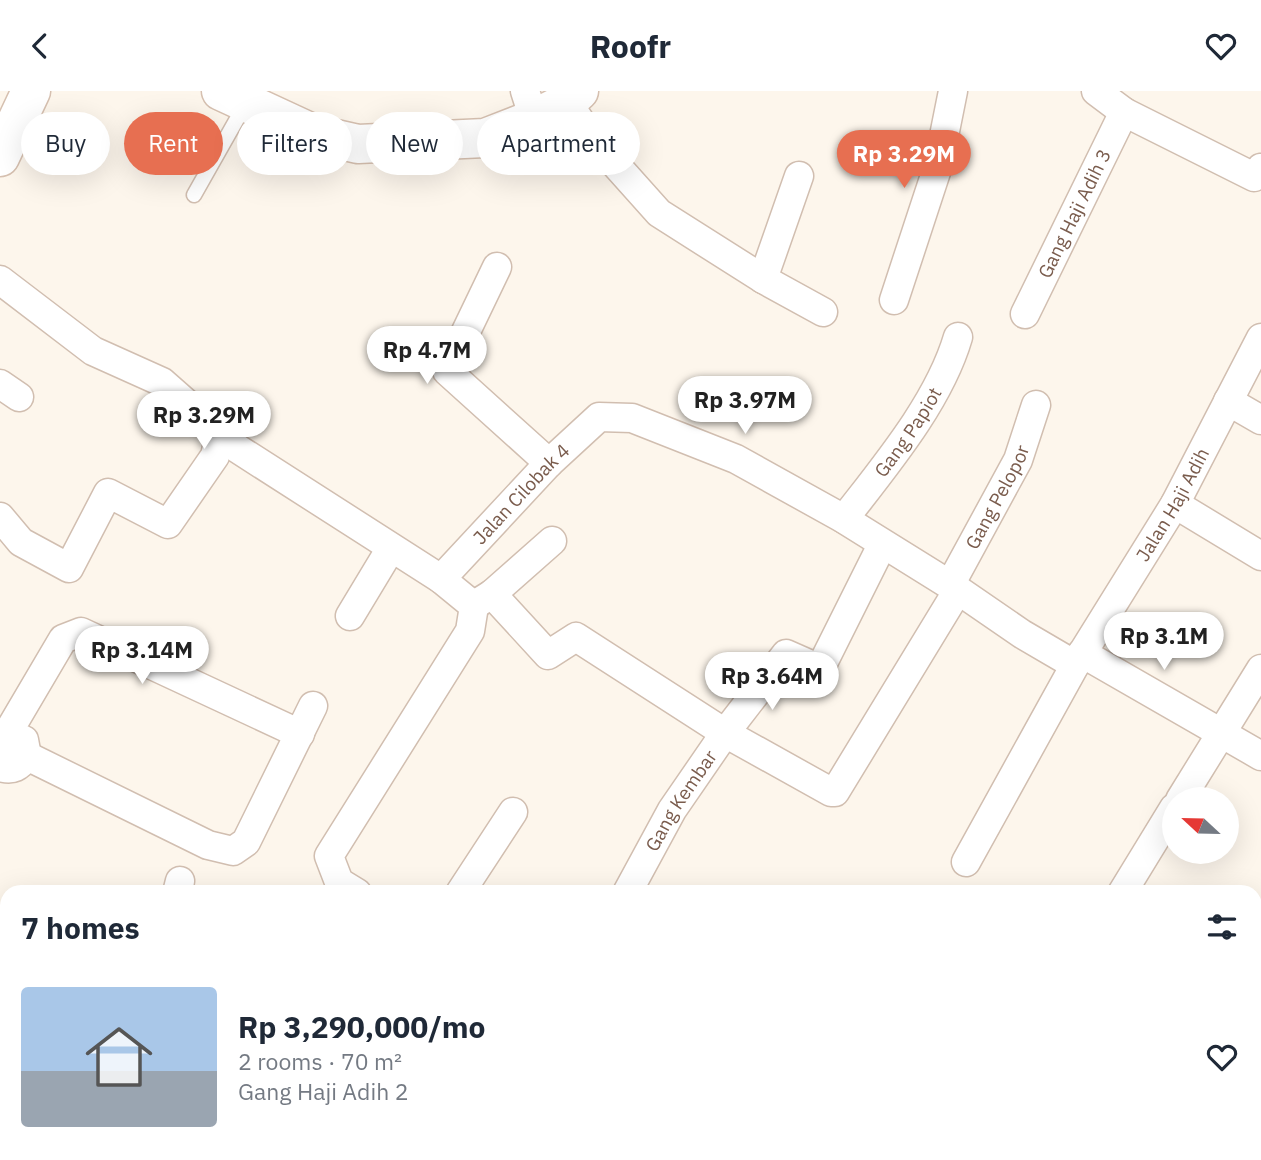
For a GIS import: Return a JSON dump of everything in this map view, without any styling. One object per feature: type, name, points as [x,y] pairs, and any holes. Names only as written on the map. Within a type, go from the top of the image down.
[{"type":"street","points":[[0,157],[31,91]]},
{"type":"street","points":[[894,300],[938,166],[953,91]]},
{"type":"street","points":[[1096,91],[1124,112],[1254,177],[1261,167]]},
{"type":"street","points":[[234,97],[314,134],[358,144],[485,138],[551,101],[591,137],[659,213],[763,279],[823,312]]},
{"type":"street","name":"Gang Haji Adih 3","points":[[1025,314],[1124,112]]},
{"type":"street","points":[[763,279],[799,176]]},
{"type":"street","points":[[496,267],[447,371],[549,463]]},
{"type":"street","points":[[0,280],[93,351],[162,382],[238,449],[441,579],[483,600],[548,655],[576,637],[725,733]]},
{"type":"street","name":"Gang Papiot","points":[[844,519],[905,439],[952,358],[958,337]]},
{"type":"street","name":"Jalan Haji Adih","points":[[965,862],[1078,659],[1175,504],[1261,338]]},
{"type":"street","points":[[1228,401],[1261,420]]},
{"type":"street","name":"Gang Pelopor","points":[[725,733],[835,792],[954,587],[1018,460],[1036,405]]},
{"type":"street","name":"Jalan Cilobak 4","points":[[441,579],[549,463],[599,417],[632,418],[736,459],[844,519],[882,545],[954,587],[1022,634],[1078,659],[1223,733],[1261,756]]},
{"type":"street","points":[[0,517],[20,542],[69,568],[108,493],[168,524],[215,456],[220,433]]},
{"type":"street","points":[[1175,504],[1261,556]]},
{"type":"street","points":[[344,885],[339,882],[329,856],[470,631],[483,600],[552,541]]},
{"type":"street","name":"Gang Kembar","points":[[631,885],[672,810],[725,733],[786,654],[820,669],[882,545]]},
{"type":"street","points":[[350,616],[391,548]]},
{"type":"street","points":[[6,738],[64,639],[81,632],[300,734]]},
{"type":"street","points":[[1188,787],[1261,669]]},
{"type":"street","points":[[27,756],[208,845],[233,851],[246,842],[313,706]]},
{"type":"street","points":[[0,767],[10,770],[20,766],[27,756],[26,744],[21,735],[6,738]]},
{"type":"street","points":[[465,885],[513,812]]},
{"type":"street","points":[[1129,885],[1162,828]]},
{"type":"lane","points":[[194,195],[234,97]]}]
